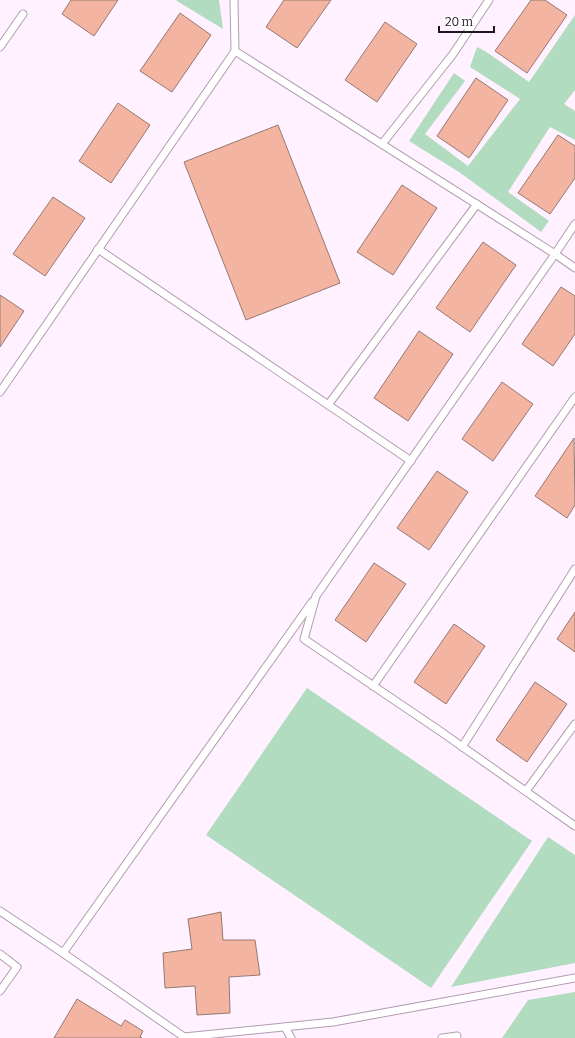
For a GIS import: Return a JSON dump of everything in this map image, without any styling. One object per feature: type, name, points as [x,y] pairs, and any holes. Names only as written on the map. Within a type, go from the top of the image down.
[{"type":"lane","points":[[0,392],[235,51],[234,0]]},
{"type":"lane","points":[[382,144],[453,54],[489,0]]},
{"type":"lane","points":[[0,47],[23,14]]},
{"type":"lane","points":[[235,51],[575,268]]},
{"type":"lane","points":[[328,404],[476,204]]},
{"type":"lane","points":[[63,953],[317,595],[575,224]]},
{"type":"lane","points":[[98,249],[411,461]]},
{"type":"lane","points":[[373,686],[575,397]]},
{"type":"lane","points":[[462,747],[575,569]]},
{"type":"lane","points":[[317,595],[304,639],[575,826]]},
{"type":"lane","points":[[526,791],[575,724]]},
{"type":"lane","points":[[0,912],[63,953],[184,1037],[333,1022],[575,978]]},
{"type":"lane","points":[[0,954],[17,967],[0,991]]},
{"type":"lane","points":[[285,1027],[291,1038]]},
{"type":"lane","points":[[442,1038],[456,1036]]},
{"type":"green space","points":[[176,0],[219,0],[223,29],[177,1]]},
{"type":"green space","points":[[575,15],[575,90],[564,104],[575,111],[575,140],[550,127],[508,192],[549,221],[541,232],[459,172],[409,141],[454,73],[465,81],[425,134],[468,166],[520,99],[470,67],[477,47],[529,82]]},
{"type":"green space","points":[[307,688],[532,841],[431,988],[206,835]]},
{"type":"green space","points":[[548,837],[575,855],[575,963],[451,987]]},
{"type":"green space","points":[[575,992],[575,1038],[502,1038],[528,1000]]},
{"type":"building","points":[[71,0],[118,0],[94,36],[62,14]]},
{"type":"building","points":[[284,0],[331,0],[297,48],[266,27]]},
{"type":"building","points":[[531,0],[545,0],[567,15],[527,73],[495,51]]},
{"type":"building","points":[[180,13],[211,35],[172,92],[140,71]]},
{"type":"building","points":[[385,22],[417,44],[377,102],[345,80]]},
{"type":"building","points":[[476,78],[508,100],[469,158],[437,136]]},
{"type":"building","points":[[118,103],[150,125],[111,183],[79,161]]},
{"type":"building","points":[[278,125],[340,283],[246,320],[184,162]]},
{"type":"building","points":[[558,135],[575,146],[575,178],[550,214],[518,193]]},
{"type":"building","points":[[402,185],[437,208],[393,275],[357,252]]},
{"type":"building","points":[[53,197],[85,218],[45,276],[13,254]]},
{"type":"building","points":[[483,242],[516,265],[470,332],[436,308]]},
{"type":"building","points":[[561,287],[575,296],[575,334],[553,366],[522,344]]},
{"type":"building","points":[[0,295],[24,311],[0,347]]},
{"type":"building","points":[[419,331],[453,354],[408,421],[374,398]]},
{"type":"building","points":[[502,382],[533,404],[493,461],[462,439]]},
{"type":"building","points":[[574,438],[575,505],[567,518],[535,496]]},
{"type":"building","points":[[437,471],[468,492],[429,550],[397,528]]},
{"type":"building","points":[[374,563],[406,584],[366,642],[335,620]]},
{"type":"building","points":[[575,612],[575,652],[557,639]]},
{"type":"building","points":[[454,624],[485,646],[446,704],[414,682]]},
{"type":"building","points":[[535,682],[567,704],[527,762],[496,740]]},
{"type":"building","points":[[221,912],[223,940],[255,940],[260,975],[229,977],[230,1013],[197,1015],[195,986],[165,988],[163,953],[192,949],[188,919]]},
{"type":"building","points":[[77,999],[121,1026],[125,1020],[143,1031],[140,1037],[142,1038],[54,1038]]}]
